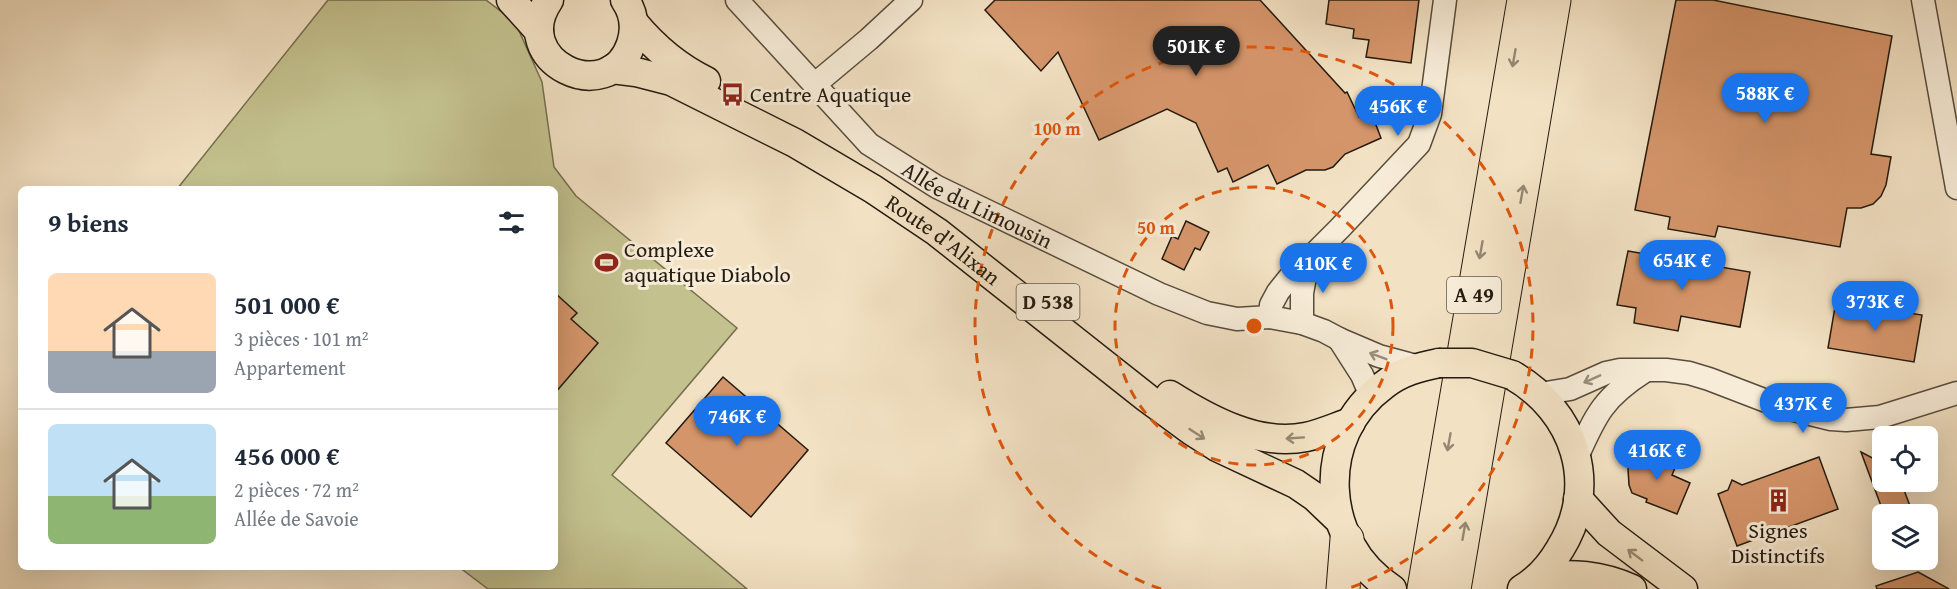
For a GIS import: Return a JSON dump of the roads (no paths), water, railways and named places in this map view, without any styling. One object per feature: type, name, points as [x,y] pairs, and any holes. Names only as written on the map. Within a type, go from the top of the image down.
[{"type":"highway","name":"A 49","points":[[1424,589],[1524,0]]},
{"type":"highway","name":"A 49","points":[[1454,589],[1554,0]]},
{"type":"highway","points":[[1342,529],[1343,589]]},
{"type":"main road","name":"Route d'Alixan","points":[[511,0],[539,31],[546,54],[554,63],[573,74],[584,76],[612,69],[630,49],[634,36],[629,11]]},
{"type":"main road","points":[[539,31],[540,18],[549,0]]},
{"type":"main road","name":"Route d'Alixan","points":[[629,11],[664,54],[684,69],[835,150],[916,198],[996,258],[1078,326],[1185,405],[1227,425],[1277,439],[1306,437],[1351,422]]},
{"type":"main road","name":"Route d'Alixan","points":[[612,69],[636,72],[670,81],[795,143],[873,189],[937,232],[1192,431],[1217,447],[1296,484],[1315,497],[1342,529]]},
{"type":"main road","points":[[1392,589],[1363,564],[1342,529],[1334,500],[1338,454],[1351,422],[1371,396],[1384,384],[1401,374],[1430,365],[1472,363],[1512,375],[1540,394],[1563,425],[1577,457],[1579,483],[1575,515],[1565,542],[1552,561],[1531,583]]},
{"type":"main road","points":[[1578,500],[1609,533],[1683,589]]},
{"type":"main road","points":[[1531,583],[1583,575],[1602,578],[1632,589]]},
{"type":"street","name":"Allée du Limousin","points":[[737,0],[869,144],[937,187],[1160,294],[1208,313],[1237,319],[1270,317],[1302,323],[1387,359],[1430,365]]},
{"type":"street","points":[[813,85],[911,0]]},
{"type":"street","points":[[1270,317],[1271,305],[1278,292],[1298,267],[1314,255],[1419,144],[1430,114],[1445,0]]},
{"type":"street","points":[[1923,0],[1957,188]]},
{"type":"street","points":[[1302,323],[1304,282],[1314,255]]},
{"type":"street","points":[[1339,339],[1362,375],[1371,396]]},
{"type":"street","points":[[1540,394],[1570,389],[1606,373],[1620,370],[1666,370],[1709,379],[1782,407],[1831,419],[1846,420],[1880,417],[1957,393]]},
{"type":"street","points":[[1577,457],[1593,422],[1605,403],[1624,384],[1645,371]]},
{"type":"place","name":"Centre Aquatique","points":[[732,94]]},
{"type":"place","name":"Complexe aquatique Diabolo","points":[[606,262]]},
{"type":"place","name":"Signes Distinctifs","points":[[1778,501]]}]
